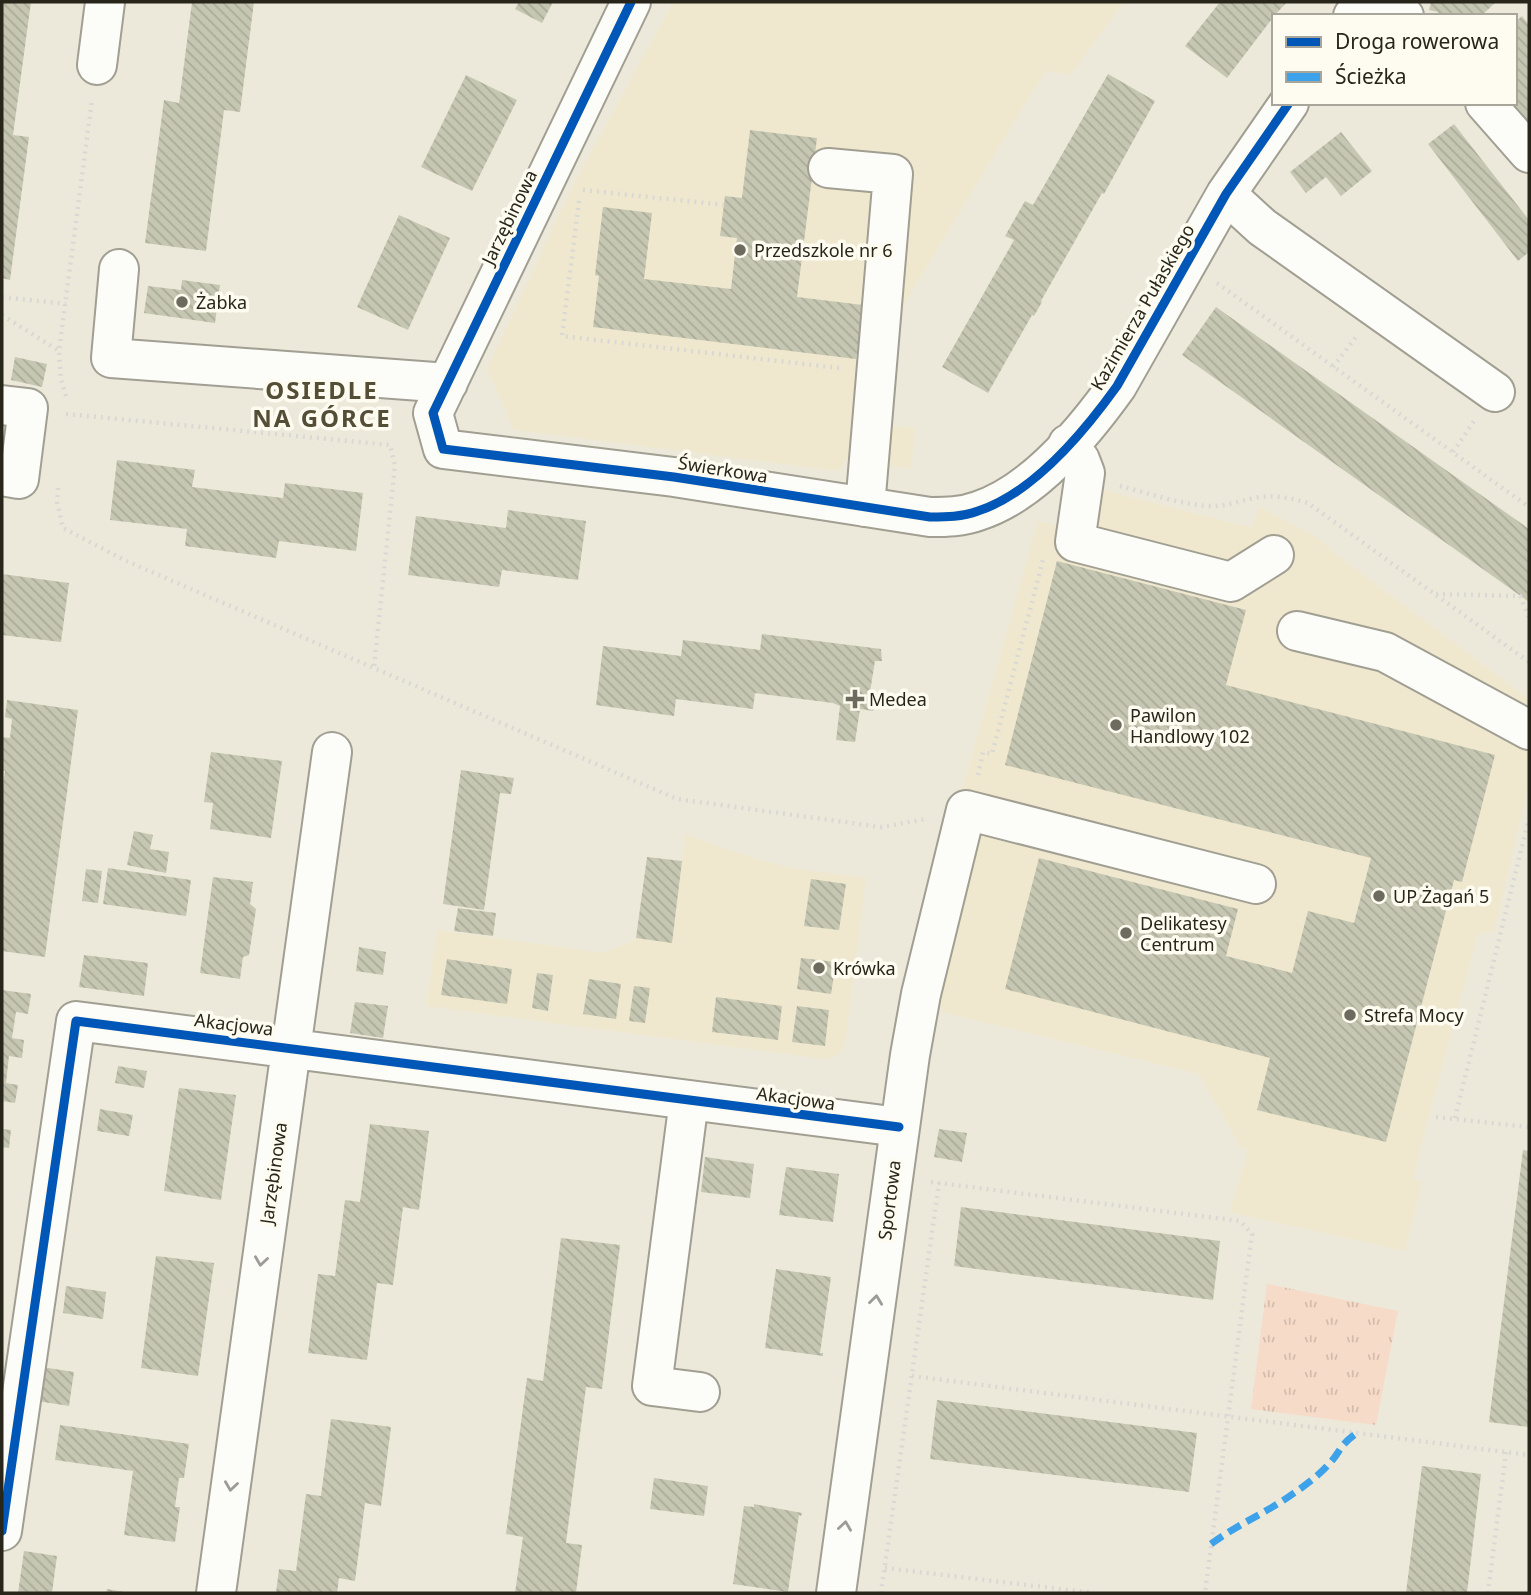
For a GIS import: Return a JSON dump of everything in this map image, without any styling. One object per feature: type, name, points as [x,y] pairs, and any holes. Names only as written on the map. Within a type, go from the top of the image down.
[{"type":"street","points":[[97,65],[105,2]]},
{"type":"street","name":"Jarzębinowa","points":[[443,449],[433,413],[631,2]]},
{"type":"street","points":[[1388,2],[1402,14]]},
{"type":"street","name":"Kazimierza Pułaskiego","points":[[996,503],[1030,481],[1098,413],[1117,386],[1226,194],[1288,105]]},
{"type":"street","points":[[1487,105],[1529,153]]},
{"type":"street","points":[[828,167],[893,174],[865,507]]},
{"type":"street","points":[[1226,194],[1262,227],[1495,391]]},
{"type":"street","points":[[119,269],[111,358],[448,383]]},
{"type":"street","points":[[2,405],[28,408],[19,479],[2,477]]},
{"type":"street","points":[[1068,444],[1084,468],[1075,542],[1231,582],[1274,555]]},
{"type":"street","name":"Świerkowa","points":[[443,449],[674,477],[930,517],[978,511],[996,503]]},
{"type":"street","points":[[1297,631],[1385,652],[1529,730]]},
{"type":"street","name":"Jarzębinowa","points":[[216,1593],[332,752]]},
{"type":"street","points":[[971,796],[1256,884]]},
{"type":"street","name":"Sportowa","points":[[836,1593],[898,1127],[921,994],[971,796]]},
{"type":"street","name":"Akacjowa","points":[[2,1531],[76,1021],[898,1127]]},
{"type":"street","points":[[689,1100],[652,1386],[700,1392]]},
{"type":"path","points":[[65,427],[68,401],[61,380],[59,351],[97,65]]},
{"type":"path","points":[[724,205],[580,190],[562,335],[877,372]]},
{"type":"path","points":[[803,246],[887,256]]},
{"type":"path","points":[[1213,280],[1529,507]]},
{"type":"path","points":[[2,298],[66,304]]},
{"type":"path","points":[[2,315],[59,351]]},
{"type":"path","points":[[66,414],[390,444],[396,465],[374,667]]},
{"type":"path","points":[[59,477],[57,502],[63,528],[124,560],[677,799],[881,827],[904,824],[971,796],[983,752],[992,754],[1046,550]]},
{"type":"path","points":[[1084,478],[1201,505],[1216,506],[1270,497],[1297,499],[1308,503],[1529,662]]},
{"type":"path","points":[[1436,594],[1520,596],[1529,617]]},
{"type":"path","points":[[1455,1118],[1529,818]]},
{"type":"path","points":[[1436,1116],[1529,1127]]},
{"type":"path","points":[[892,1178],[1240,1221],[1252,1234],[1205,1593]]},
{"type":"path","points":[[881,1593],[939,1183]]},
{"type":"path","points":[[912,1376],[1529,1455]]},
{"type":"path","points":[[1488,1593],[1507,1452]]},
{"type":"path","points":[[885,1567],[1094,1593]]},
{"type":"shaded area","name":"Przedszkole nr 6","points":[[673,2],[1124,2],[1071,74],[1045,71],[900,311],[890,426],[915,428],[911,469],[846,459],[839,471],[514,430],[487,369],[571,189]]},
{"type":"shaded area","points":[[1096,488],[1251,528],[1260,507],[1321,540],[1334,553],[1529,699],[1529,739],[1525,748],[1529,750],[1529,784],[1494,932],[1478,933],[1429,1115],[1413,1179],[1422,1182],[1405,1251],[1229,1212],[1248,1151],[1241,1148],[1199,1074],[942,1012],[939,996],[961,794],[1038,521],[1064,527]]},
{"type":"shaded area","points":[[685,834],[791,868],[866,878],[845,1046],[838,1055],[824,1059],[426,1006],[437,930],[605,953],[636,939],[647,856],[682,861]]},
{"type":"green space","points":[[1267,1284],[1398,1311],[1376,1425],[1251,1409]]},
{"type":"building","points":[[2,2],[31,2],[13,135],[29,137],[10,280],[2,278]]},
{"type":"building","points":[[192,2],[254,2],[240,112],[224,110],[206,251],[145,243],[164,100],[179,103]]},
{"type":"building","points":[[519,2],[553,2],[542,23],[515,9]]},
{"type":"building","points":[[1220,2],[1287,2],[1276,14],[1272,14],[1272,19],[1227,78],[1185,46]]},
{"type":"building","points":[[1431,2],[1496,2],[1483,14],[1438,14],[1429,10]]},
{"type":"building","points":[[1522,16],[1529,25],[1529,123],[1513,105],[1517,105],[1517,20]]},
{"type":"building","points":[[1108,74],[1155,101],[988,393],[942,367],[1014,240],[1005,236],[1025,201],[1033,205]]},
{"type":"building","points":[[466,75],[517,100],[472,191],[421,167]]},
{"type":"building","points":[[1454,124],[1529,220],[1529,252],[1518,261],[1428,144]]},
{"type":"building","points":[[750,130],[817,138],[797,297],[863,305],[856,359],[593,327],[599,276],[595,275],[603,207],[652,213],[644,279],[731,289],[737,238],[720,236],[725,196],[742,198]]},
{"type":"building","points":[[1341,132],[1372,171],[1341,196],[1326,177],[1306,193],[1290,172]]},
{"type":"building","points":[[399,215],[450,238],[408,330],[357,307]]},
{"type":"building","name":"Żabka","points":[[182,280],[220,285],[215,323],[144,313],[148,286],[181,290]]},
{"type":"building","points":[[1216,307],[1529,529],[1529,602],[1182,355]]},
{"type":"building","points":[[15,357],[47,364],[42,387],[11,380]]},
{"type":"building","points":[[117,460],[195,470],[192,487],[283,498],[285,483],[363,493],[356,551],[279,541],[276,558],[185,546],[187,529],[110,520]]},
{"type":"building","points":[[508,510],[586,521],[578,580],[502,570],[499,587],[408,575],[416,516],[506,528]]},
{"type":"building","points":[[1057,561],[1246,610],[1226,685],[1495,755],[1462,882],[1454,880],[1386,1142],[1257,1110],[1270,1058],[1005,989],[1039,858],[1238,909],[1226,956],[1292,973],[1308,911],[1354,923],[1371,858],[1005,765]]},
{"type":"building","points":[[2,574],[69,583],[61,642],[2,635]]},
{"type":"building","points":[[762,634],[881,649],[882,661],[875,661],[869,698],[877,699],[876,706],[873,711],[860,709],[855,742],[836,740],[840,706],[833,703],[755,693],[753,709],[676,699],[674,716],[596,705],[603,646],[681,656],[683,640],[760,650]]},
{"type":"building","points":[[7,700],[78,710],[45,957],[2,951],[2,790],[5,771],[2,770],[2,737],[10,738],[12,719],[5,717]]},
{"type":"building","points":[[211,752],[282,761],[271,838],[210,829],[213,803],[204,802]]},
{"type":"building","points":[[461,770],[514,778],[511,794],[500,793],[484,910],[443,904]]},
{"type":"building","points":[[134,831],[153,835],[150,849],[169,852],[166,873],[127,865]]},
{"type":"building","points":[[647,857],[682,861],[672,943],[636,938]]},
{"type":"building","points":[[108,868],[191,880],[186,916],[103,904]]},
{"type":"building","points":[[86,869],[102,871],[98,903],[82,901]]},
{"type":"building","points":[[213,877],[253,882],[250,904],[256,909],[249,955],[243,957],[240,979],[200,973]]},
{"type":"building","points":[[811,879],[846,884],[839,930],[804,926]]},
{"type":"building","points":[[458,908],[496,913],[493,936],[454,931]]},
{"type":"building","points":[[359,947],[386,952],[383,975],[356,971]]},
{"type":"building","points":[[84,955],[148,963],[144,996],[79,987]]},
{"type":"building","points":[[801,958],[836,962],[831,994],[797,989]]},
{"type":"building","points":[[447,959],[512,969],[507,1004],[441,995]]},
{"type":"building","points":[[537,973],[553,975],[548,1011],[532,1008]]},
{"type":"building","points":[[589,979],[621,984],[616,1019],[583,1014]]},
{"type":"building","points":[[634,986],[650,988],[645,1023],[629,1021]]},
{"type":"building","points":[[2,990],[31,994],[28,1014],[16,1012],[12,1038],[24,1040],[22,1058],[9,1056],[6,1083],[18,1085],[15,1103],[2,1101]]},
{"type":"building","points":[[716,997],[782,1006],[778,1040],[712,1032]]},
{"type":"building","points":[[355,1002],[388,1006],[383,1038],[350,1033]]},
{"type":"building","points":[[797,1006],[829,1010],[825,1046],[792,1042]]},
{"type":"building","points":[[118,1066],[147,1071],[144,1088],[115,1083]]},
{"type":"building","points":[[179,1088],[236,1095],[221,1200],[164,1191]]},
{"type":"building","points":[[100,1109],[133,1115],[129,1136],[97,1131]]},
{"type":"building","points":[[370,1124],[429,1131],[419,1210],[403,1207],[393,1285],[377,1283],[367,1360],[308,1353],[318,1274],[335,1276],[345,1200],[360,1202]]},
{"type":"building","points":[[2,1129],[11,1130],[9,1148],[2,1147]]},
{"type":"building","points":[[939,1129],[967,1133],[962,1162],[934,1157]]},
{"type":"building","points":[[1523,1150],[1529,1151],[1529,1427],[1489,1422]]},
{"type":"building","points":[[705,1157],[754,1164],[750,1198],[701,1192]]},
{"type":"building","points":[[786,1167],[839,1174],[833,1222],[779,1215]]},
{"type":"building","points":[[961,1207],[1220,1241],[1213,1300],[954,1266]]},
{"type":"building","points":[[561,1238],[620,1245],[602,1389],[586,1387],[566,1543],[582,1545],[576,1593],[515,1593],[523,1537],[506,1534],[527,1378],[543,1381]]},
{"type":"building","points":[[156,1256],[214,1263],[198,1376],[141,1368]]},
{"type":"building","points":[[776,1269],[831,1277],[820,1353],[823,1353],[823,1356],[765,1348]]},
{"type":"building","points":[[66,1286],[106,1292],[103,1319],[63,1313]]},
{"type":"building","points":[[42,1367],[74,1372],[69,1406],[37,1401]]},
{"type":"building","points":[[937,1400],[1197,1433],[1189,1492],[930,1459]]},
{"type":"building","points":[[331,1419],[391,1427],[381,1506],[365,1503],[355,1581],[339,1578],[337,1593],[276,1593],[279,1569],[296,1571],[306,1494],[321,1496]]},
{"type":"building","points":[[60,1425],[189,1444],[184,1478],[179,1478],[175,1507],[180,1507],[175,1542],[124,1535],[133,1471],[55,1460]]},
{"type":"building","points":[[1422,1466],[1481,1474],[1467,1593],[1406,1593]]},
{"type":"building","points":[[654,1478],[708,1486],[704,1516],[650,1509]]},
{"type":"building","points":[[754,1504],[802,1513],[799,1515],[788,1592],[733,1584],[744,1506],[754,1507]]},
{"type":"building","points":[[24,1551],[57,1556],[52,1593],[18,1593]]},
{"type":"building","points":[[107,1589],[124,1592],[124,1593],[106,1593]]},
{"type":"marked path","points":[[1211,1544],[1308,1483],[1357,1433]]},
{"type":"cycle path","points":[[631,2],[433,413],[443,449],[674,477],[930,517],[960,516],[978,511],[999,502],[1038,476],[1073,441],[1104,404],[1117,386],[1226,194],[1288,105]]},
{"type":"cycle path","points":[[2,1531],[76,1021],[899,1127]]},
{"type":"place","name":"Przedszkole nr 6","points":[[740,250]]},
{"type":"place","name":"Żabka","points":[[182,302]]},
{"type":"place","name":"Medea","points":[[855,699]]},
{"type":"place","name":"Pawilon Handlowy 102","points":[[1116,725]]},
{"type":"place","name":"UP Żagań 5","points":[[1379,896]]},
{"type":"place","name":"Delikatesy Centrum","points":[[1126,933]]},
{"type":"place","name":"Krówka","points":[[819,968]]},
{"type":"place","name":"Strefa Mocy","points":[[1350,1015]]},
{"type":"district","name":"OSIEDLE NA GÓRCE","points":[[322,403]]}]
